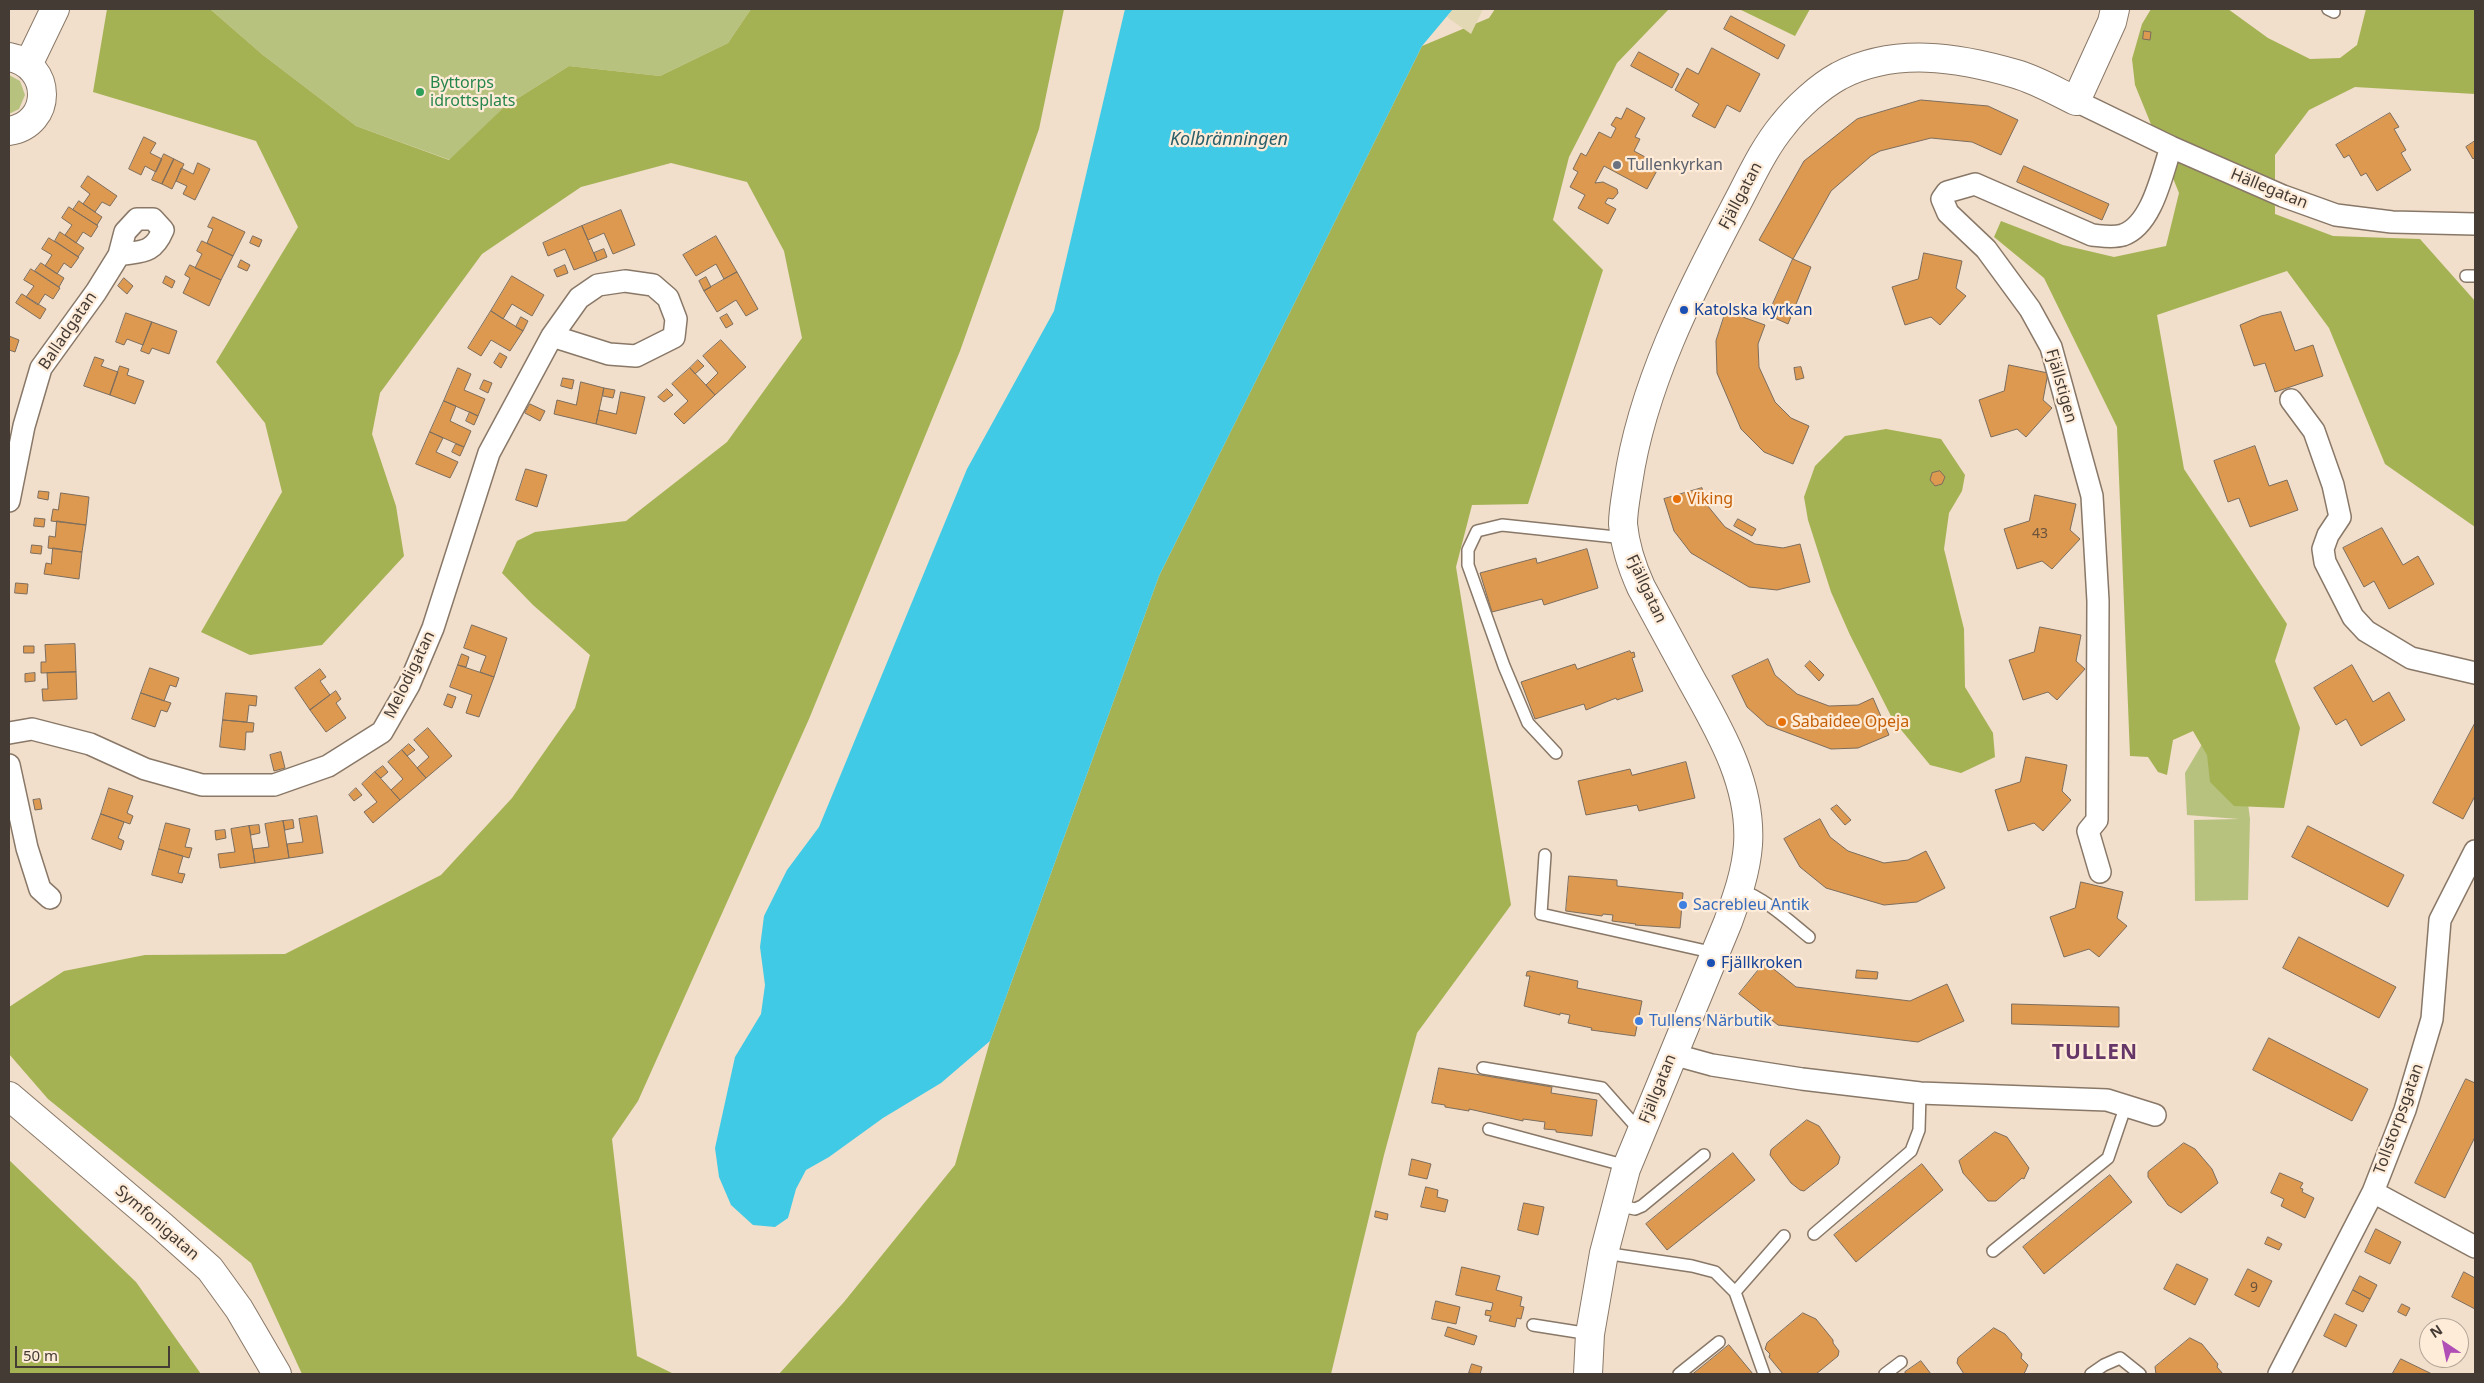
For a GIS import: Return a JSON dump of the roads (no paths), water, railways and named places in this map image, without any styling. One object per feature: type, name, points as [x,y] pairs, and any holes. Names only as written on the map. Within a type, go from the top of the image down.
[{"type":"street","points":[[9,131],[28,124],[40,108],[42,87],[37,75],[18,61],[55,9]]},
{"type":"street","points":[[2076,101],[2112,22],[2115,9]]},
{"type":"street","name":"Fjällgatan","points":[[1588,1374],[1590,1334],[1604,1253],[1627,1166],[1715,953],[1739,889],[1748,843],[1746,811],[1740,780],[1728,750],[1708,710],[1641,587],[1631,563],[1623,522],[1636,445],[1664,356],[1690,294],[1760,160],[1783,124],[1813,95],[1848,73],[1874,63],[1909,56],[1950,58],[2017,74],[2076,101]]},
{"type":"street","name":"Hällegatan","points":[[2076,101],[2172,148],[2282,196],[2336,215],[2392,222],[2475,224]]},
{"type":"street","name":"Fjällstigen","points":[[2100,872],[2088,831],[2097,820],[2098,601],[2092,496],[2051,347],[2030,309],[1986,249],[1948,213],[1942,199],[1948,192],[1975,184],[2092,234],[2111,237],[2123,235],[2133,230],[2146,216],[2172,148]]},
{"type":"street","name":"Balladgatan","points":[[9,501],[24,426],[41,368],[119,255]]},
{"type":"street","name":"Melodigatan","points":[[9,732],[32,729],[90,744],[145,769],[202,785],[274,785],[328,766],[382,732],[409,685],[433,628],[489,453],[552,336],[579,298],[598,285],[625,281],[653,285],[668,298],[676,319],[674,337],[636,356],[608,354],[552,336]]},
{"type":"street","points":[[2291,400],[2314,431],[2333,485],[2340,518],[2328,535],[2323,549],[2325,562],[2353,617],[2372,636],[2411,658],[2475,673]]},
{"type":"street","points":[[9,764],[28,848],[40,889],[50,898]]},
{"type":"street","name":"Tollstorpsgatan","points":[[2279,1374],[2373,1192],[2405,1110],[2432,1019],[2440,920],[2475,851]]},
{"type":"street","points":[[1672,1054],[1712,1065],[1792,1078],[1920,1093],[2107,1100],[2155,1115]]},
{"type":"street","name":"Symfonigatan","points":[[9,1096],[210,1269],[240,1309],[277,1374]]},
{"type":"street","points":[[2373,1192],[2475,1247]]},
{"type":"lane","points":[[1556,752],[1528,723],[1504,666],[1468,565],[1468,550],[1477,531],[1502,525],[1626,538]]},
{"type":"lane","points":[[1545,855],[1541,914],[1715,953]]},
{"type":"lane","points":[[1739,889],[1762,901],[1810,937]]},
{"type":"lane","points":[[1483,1068],[1602,1088],[1641,1132]]},
{"type":"lane","points":[[1814,1234],[1911,1151],[1919,1130],[1920,1093]]},
{"type":"lane","points":[[1993,1251],[2108,1158],[2126,1105]]},
{"type":"lane","points":[[1489,1129],[1627,1166]]},
{"type":"lane","points":[[1616,1205],[1635,1209],[1642,1206],[1704,1155]]},
{"type":"lane","points":[[1735,1292],[1784,1236]]},
{"type":"lane","points":[[1604,1253],[1692,1266],[1715,1272],[1735,1292],[1764,1374]]},
{"type":"lane","points":[[1533,1325],[1590,1334]]},
{"type":"lane","points":[[1679,1374],[1719,1342]]},
{"type":"lane","points":[[2092,1374],[2104,1364],[2120,1358],[2140,1374]]},
{"type":"lane","points":[[1885,1374],[1901,1362]]},
{"type":"water","name":"Kolbränningen","points":[[1125,9],[1453,9],[1422,46],[1159,576],[990,1041],[941,1083],[883,1118],[829,1157],[806,1170],[796,1189],[788,1218],[775,1227],[753,1225],[731,1205],[719,1177],[715,1148],[735,1057],[761,1014],[765,985],[760,947],[764,916],[787,870],[819,827],[967,469],[1054,311]]},
{"type":"place","name":"Byttorps idrottsplats","points":[[420,92]]},
{"type":"place","name":"Tullenkyrkan","points":[[1617,165]]},
{"type":"place","name":"Katolska kyrkan","points":[[1684,310]]},
{"type":"place","name":"Viking","points":[[1677,499]]},
{"type":"place","name":"Sabaidee Opeja","points":[[1782,722]]},
{"type":"place","name":"Sacrebleu Antik","points":[[1683,905]]},
{"type":"place","name":"Fjällkroken","points":[[1711,963]]},
{"type":"place","name":"Tullens Närbutik","points":[[1639,1021]]},
{"type":"district","name":"TULLEN","points":[[2095,1053]]}]
